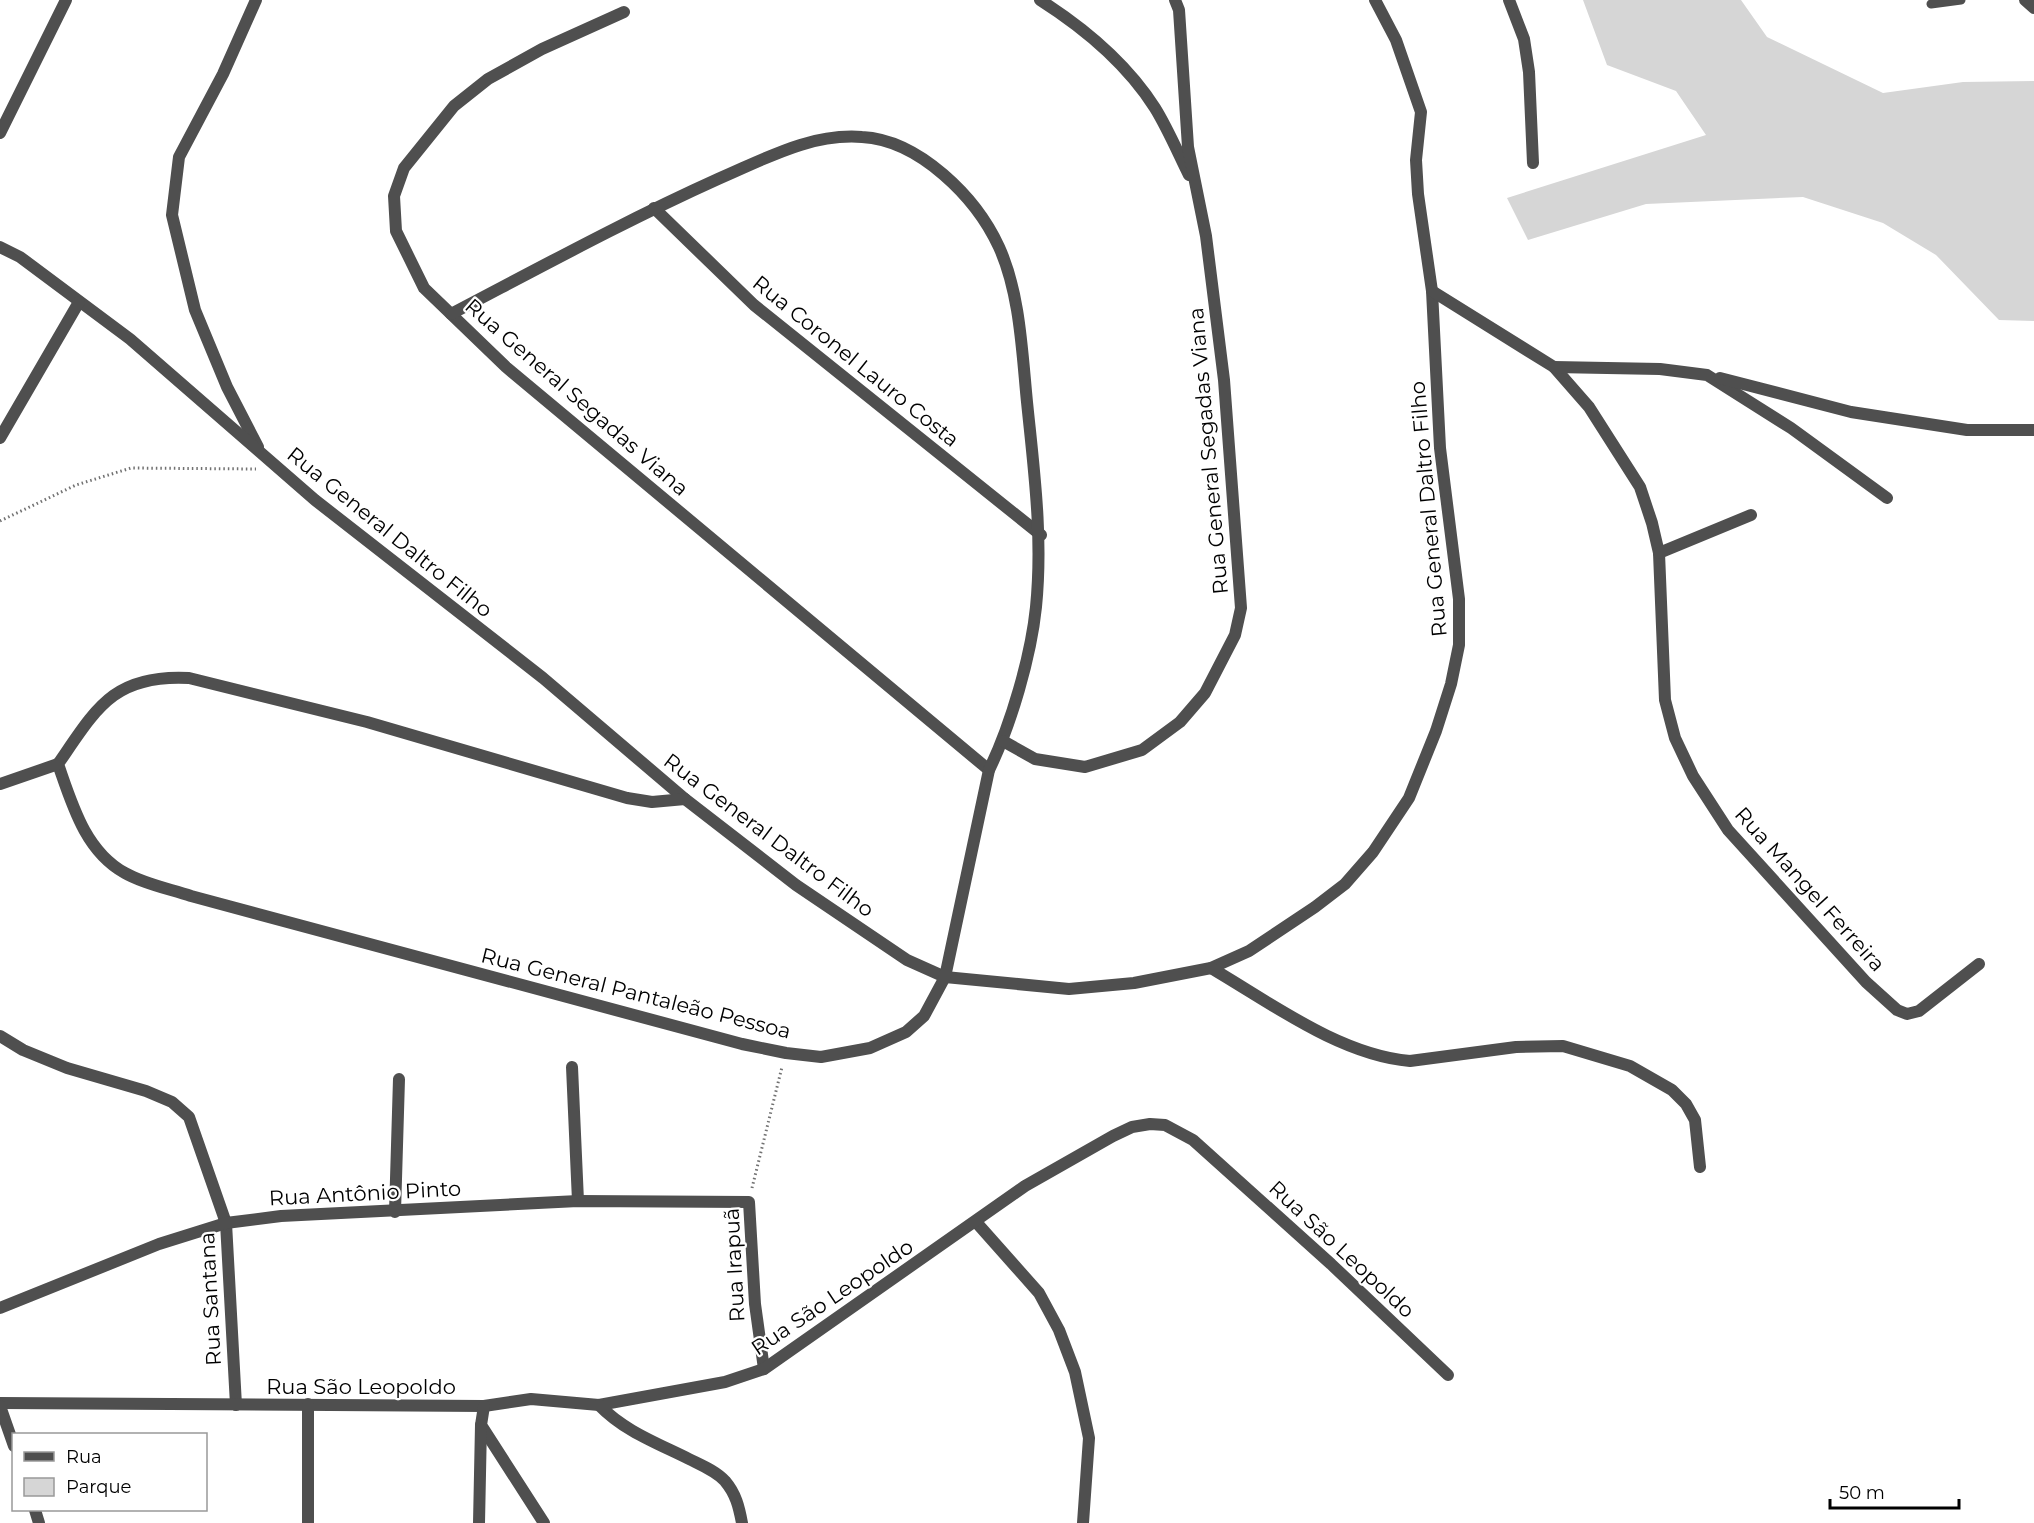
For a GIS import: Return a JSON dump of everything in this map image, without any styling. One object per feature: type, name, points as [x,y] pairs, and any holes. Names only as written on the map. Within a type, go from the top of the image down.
[{"type":"street","points":[[0,133],[66,0]]},
{"type":"street","points":[[256,0],[223,74],[179,157],[172,215],[195,310],[227,387],[261,453]]},
{"type":"street","name":"Rua General Segadas Viana","points":[[1040,0],[1072,21],[1135,81],[1155,108],[1194,184]]},
{"type":"street","name":"Rua General Segadas Viana","points":[[1003,741],[1035,759],[1085,767],[1142,750],[1180,722],[1205,693],[1235,635],[1241,608],[1225,391],[1206,236],[1188,147],[1179,10],[1175,0]]},
{"type":"street","name":"Rua General Daltro Filho","points":[[0,247],[20,257],[130,339],[279,469],[543,678],[685,799],[796,885],[907,960],[945,977],[1069,988],[1134,983],[1211,968],[1249,951],[1345,884],[1394,824],[1409,798],[1436,731],[1451,684],[1459,645],[1459,599],[1440,448],[1432,291],[1416,171],[1421,112],[1396,40],[1375,0]]},
{"type":"street","points":[[1509,0],[1524,39],[1529,72],[1533,163]]},
{"type":"street","points":[[2025,0],[2034,8]]},
{"type":"street","name":"Rua General Segadas Viana","points":[[624,12],[542,48],[488,79],[454,106],[404,168],[394,196],[396,231],[424,288],[506,367],[989,770]]},
{"type":"street","name":"Rua General Pantaleão Pessoa","points":[[58,764],[87,836],[104,857],[125,873],[191,896],[742,1044],[786,1053],[831,1055],[870,1048],[906,1032],[924,1016],[945,977],[989,770],[1003,741],[1036,609],[1041,535],[1023,365],[1013,294],[999,247],[981,216],[954,186],[920,158],[886,141],[863,136],[823,137],[783,151],[654,208],[451,314]]},
{"type":"street","name":"Rua Coronel Lauro Costa","points":[[654,208],[754,305],[1041,535]]},
{"type":"street","name":"Rua Mangel Ferreira","points":[[1432,291],[1554,367],[1589,407],[1640,487],[1659,553],[1668,709],[1675,738],[1693,776],[1728,830],[1866,982],[1897,1010],[1907,1014],[1919,1011],[1979,964]]},
{"type":"street","points":[[0,438],[79,302]]},
{"type":"street","points":[[1554,367],[1660,369],[1707,375],[1863,413],[1967,430],[2034,430]]},
{"type":"street","points":[[1707,375],[1791,428],[1887,498]]},
{"type":"street","points":[[1659,553],[1751,515]]},
{"type":"street","points":[[0,784],[58,764],[95,709],[110,696],[136,684],[170,677],[189,678],[367,722],[627,798],[652,802],[685,799]]},
{"type":"street","points":[[1211,968],[1324,1034],[1375,1055],[1395,1060],[1410,1061],[1516,1047],[1563,1046],[1630,1066],[1672,1090],[1686,1104],[1695,1120],[1700,1167]]},
{"type":"street","name":"Rua Santana","points":[[0,1036],[23,1050],[68,1068],[146,1091],[172,1102],[189,1117],[226,1223],[236,1405]]},
{"type":"street","points":[[572,1067],[578,1202]]},
{"type":"street","points":[[395,1212],[399,1079]]},
{"type":"street","name":"Rua São Leopoldo","points":[[0,1404],[484,1406],[531,1399],[599,1405],[725,1382],[764,1369],[1025,1186],[1132,1127],[1165,1125],[1192,1140],[1235,1176],[1448,1375]]},
{"type":"street","name":"Rua Antônio Pinto","points":[[0,1308],[116,1259],[226,1223],[281,1215],[395,1212],[578,1202],[749,1202]]},
{"type":"street","name":"Rua Irapuã","points":[[749,1202],[755,1304],[764,1369]]},
{"type":"street","points":[[976,1222],[1039,1293],[1059,1330],[1075,1372],[1089,1438],[1083,1523]]},
{"type":"street","points":[[0,1404],[12,1440]]},
{"type":"street","points":[[308,1404],[308,1523]]},
{"type":"street","points":[[599,1405],[612,1418],[631,1431],[704,1467],[724,1480],[738,1501],[742,1523]]},
{"type":"street","points":[[479,1523],[481,1425],[484,1406]]},
{"type":"street","points":[[481,1425],[544,1523]]},
{"type":"lane","points":[[1931,4],[1961,0]]},
{"type":"path","points":[[0,521],[76,485],[131,468],[187,466],[279,469]]},
{"type":"path","name":"Rua Irapuã","points":[[749,1202],[786,1053]]},
{"type":"green space","points":[[1583,0],[1741,0],[1767,37],[1883,93],[1963,82],[2034,81],[2034,321],[1999,320],[1936,255],[1883,223],[1803,197],[1646,204],[1528,240],[1507,198],[1706,135],[1676,91],[1607,65]]}]
